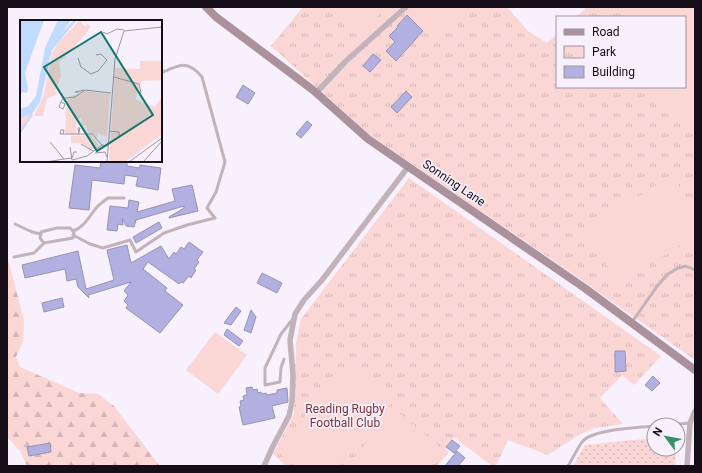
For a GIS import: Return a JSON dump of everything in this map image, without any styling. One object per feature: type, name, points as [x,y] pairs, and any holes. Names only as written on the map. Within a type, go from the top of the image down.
[{"type":"main road","name":"Sonning Lane","points":[[206,7],[216,17],[316,93],[368,139],[586,289],[695,370]]},
{"type":"street","points":[[316,93],[346,61],[406,7]]},
{"type":"street","points":[[264,466],[289,416],[292,402],[293,375],[290,340],[295,314],[304,300],[322,280],[408,167]]},
{"type":"street","points":[[687,466],[690,423],[695,411]]},
{"type":"lane","points":[[73,235],[90,244],[103,248],[130,240],[136,252],[164,233],[215,218],[207,208],[216,192],[225,162],[202,77],[195,68],[185,64],[173,67],[162,72]]},
{"type":"lane","points":[[73,231],[87,221],[97,208],[108,198],[124,198]]},
{"type":"lane","points":[[14,224],[32,232],[41,234],[41,232],[57,228],[70,228],[73,231]]},
{"type":"lane","points":[[14,257],[34,253],[44,243],[73,238],[73,231]]},
{"type":"lane","points":[[41,234],[40,238],[44,243]]},
{"type":"lane","points":[[631,323],[658,285],[668,274],[678,268],[686,266],[695,270]]},
{"type":"lane","points":[[284,359],[281,368],[280,382],[265,385],[264,368],[280,334],[294,317]]},
{"type":"lane","points":[[686,423],[690,423]]},
{"type":"lane","points":[[568,466],[583,441],[591,435],[646,427]]},
{"type":"green space","points":[[303,7],[507,7],[528,31],[547,43],[556,35],[556,88],[686,88],[686,16],[577,16],[587,7],[695,7],[695,360],[370,135],[271,46]]},
{"type":"green space","points":[[341,7],[387,7],[364,30]]},
{"type":"green space","points":[[412,7],[465,7],[433,35],[410,9]]},
{"type":"green space","points":[[640,7],[695,7],[695,39],[686,48],[686,16],[630,16]]},
{"type":"green space","points":[[695,46],[695,132],[693,134],[653,88],[686,88],[686,54]]},
{"type":"green space","points":[[672,175],[695,211],[695,236],[619,284],[585,230]]},
{"type":"green space","name":"Reading Rugby Football Club","points":[[409,178],[661,356],[634,385],[622,375],[600,398],[623,424],[594,428],[577,436],[548,455],[508,440],[496,466],[492,466],[454,437],[445,448],[449,452],[437,466],[286,466],[273,454],[294,414],[296,343],[301,319]]},
{"type":"green space","points":[[7,255],[24,320],[23,342],[16,357],[20,367],[79,393],[98,394],[114,406],[160,466],[27,466],[20,451],[7,437]]},
{"type":"green space","points":[[215,332],[247,355],[218,394],[186,370]]},
{"type":"green space","name":"Reading Rugby Football Club","points":[[348,363],[393,401],[339,466],[295,466],[276,450]]},
{"type":"green space","points":[[394,409],[444,450],[431,466],[347,466]]},
{"type":"green space","points":[[646,439],[646,457],[676,457],[675,466],[573,466],[585,445]]},
{"type":"building","points":[[407,15],[423,31],[396,61],[386,51],[395,42],[389,36]]},
{"type":"building","points":[[373,54],[381,60],[370,72],[363,66]]},
{"type":"building","points":[[243,85],[255,93],[248,104],[236,97]]},
{"type":"building","points":[[406,91],[412,97],[397,113],[391,107]]},
{"type":"building","points":[[307,121],[312,125],[301,138],[296,134]]},
{"type":"building","points":[[101,162],[127,162],[127,166],[139,168],[140,165],[161,168],[158,190],[136,186],[138,177],[125,175],[124,184],[92,180],[89,210],[69,208],[75,165],[100,168]]},
{"type":"building","points":[[192,185],[198,211],[169,218],[184,208],[184,206],[136,220],[134,227],[126,226],[122,218],[123,225],[118,224],[117,231],[107,230],[110,206],[128,208],[129,200],[139,202],[137,212],[175,201],[172,189]]},
{"type":"building","points":[[159,222],[162,228],[136,243],[133,237]]},
{"type":"building","points":[[189,242],[203,252],[197,260],[199,262],[194,269],[196,270],[191,278],[189,276],[183,283],[181,282],[179,284],[148,262],[143,269],[167,288],[165,291],[183,305],[160,333],[126,308],[128,305],[124,301],[128,295],[124,291],[131,282],[88,295],[89,298],[78,287],[76,279],[67,281],[65,269],[25,278],[22,265],[78,251],[86,289],[114,280],[107,250],[127,245],[131,263],[161,246],[169,259],[174,252],[176,254],[181,247],[184,249]]},
{"type":"building","points":[[262,273],[282,283],[277,293],[257,283]]},
{"type":"building","points":[[62,298],[64,307],[44,312],[42,303]]},
{"type":"building","points":[[236,307],[241,311],[231,325],[224,323]]},
{"type":"building","points":[[251,310],[256,317],[251,333],[244,330]]},
{"type":"building","points":[[227,329],[243,341],[239,346],[224,335]]},
{"type":"building","points":[[615,351],[625,351],[626,371],[615,372]]},
{"type":"building","points":[[653,376],[660,383],[652,391],[645,385]]},
{"type":"building","points":[[252,387],[253,390],[257,389],[258,393],[266,393],[267,395],[277,393],[277,390],[287,388],[288,402],[272,406],[275,418],[243,425],[239,407],[241,406],[240,401],[244,400],[243,396],[247,395],[246,388]]},
{"type":"building","points":[[452,440],[460,446],[454,453],[446,447]]},
{"type":"building","points":[[50,443],[51,452],[29,456],[27,447]]},
{"type":"building","points":[[457,451],[465,458],[458,466],[445,466]]}]
